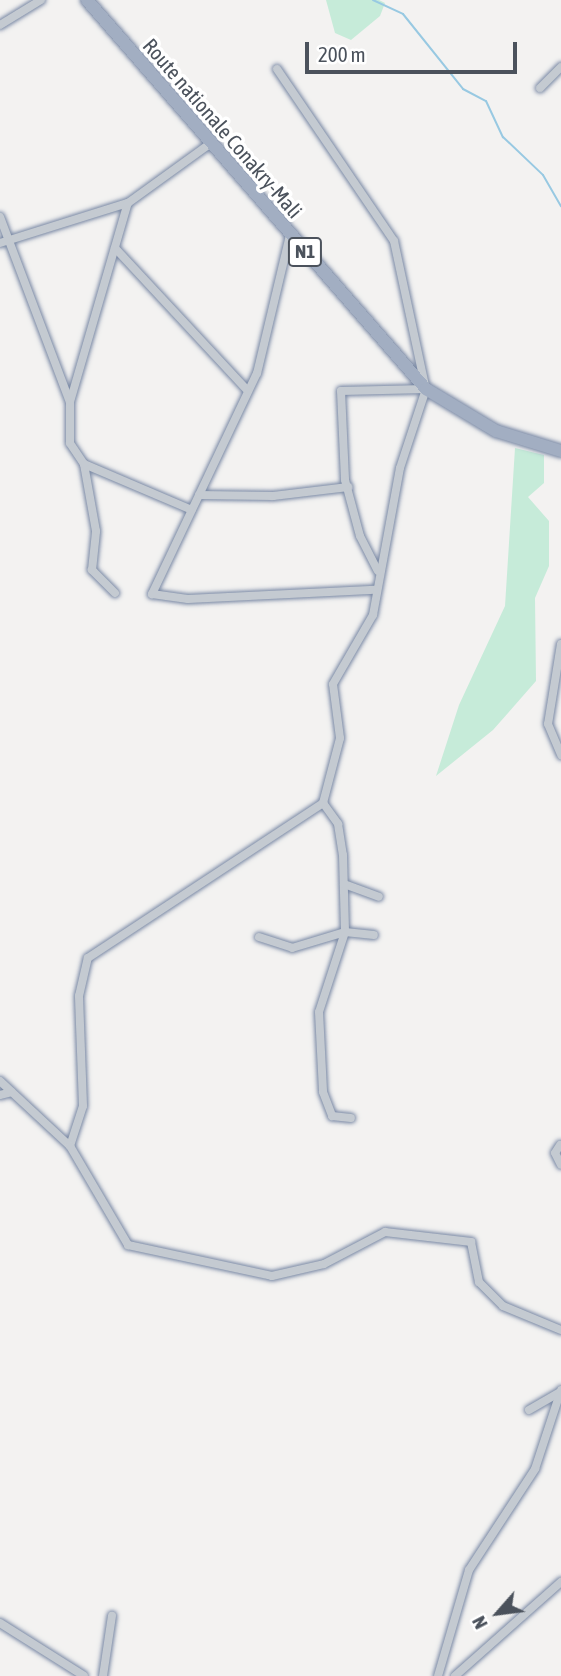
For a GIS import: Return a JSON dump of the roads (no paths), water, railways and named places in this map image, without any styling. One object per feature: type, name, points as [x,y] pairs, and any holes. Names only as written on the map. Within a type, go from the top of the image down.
[{"type":"highway","name":"Route nationale Conakry-Mali","points":[[86,0],[426,389],[496,431],[561,451]]},
{"type":"street","points":[[0,25],[41,0]]},
{"type":"street","points":[[540,88],[561,67]]},
{"type":"street","points":[[70,1146],[83,1106],[79,996],[88,958],[323,803],[340,738],[333,684],[373,615],[374,590],[400,468],[426,389],[394,240],[277,69]]},
{"type":"street","points":[[4,242],[128,203],[211,143]]},
{"type":"street","points":[[115,593],[92,570],[96,531],[84,464],[70,443],[70,402],[128,203]]},
{"type":"street","points":[[0,217],[4,242],[70,402]]},
{"type":"street","points":[[290,235],[248,391],[152,594],[188,599],[374,590]]},
{"type":"street","points":[[115,248],[248,391]]},
{"type":"street","points":[[378,570],[360,536],[348,487],[341,391],[426,389]]},
{"type":"street","points":[[84,464],[192,510]]},
{"type":"street","points":[[199,495],[273,496],[348,487]]},
{"type":"street","points":[[561,645],[548,724],[561,755]]},
{"type":"street","points":[[323,803],[338,824],[344,884],[345,932],[319,1012],[323,1092],[332,1116],[351,1118]]},
{"type":"street","points":[[344,884],[379,897]]},
{"type":"street","points":[[259,937],[292,948],[345,932],[374,935]]},
{"type":"street","points":[[0,1081],[70,1146],[128,1245],[272,1276],[324,1264],[386,1232],[471,1242],[479,1282],[503,1306],[561,1330]]},
{"type":"street","points":[[0,1095],[12,1091]]},
{"type":"street","points":[[560,1145],[555,1153],[561,1165]]},
{"type":"street","points":[[529,1410],[560,1391]]},
{"type":"street","points":[[438,1676],[469,1570],[535,1469],[560,1391]]},
{"type":"street","points":[[455,1676],[561,1582]]},
{"type":"street","points":[[103,1676],[112,1616]]},
{"type":"street","points":[[0,1623],[84,1676]]},
{"type":"waterway","points":[[373,0],[403,14],[463,89],[486,101],[503,137],[543,175],[561,206]]}]
